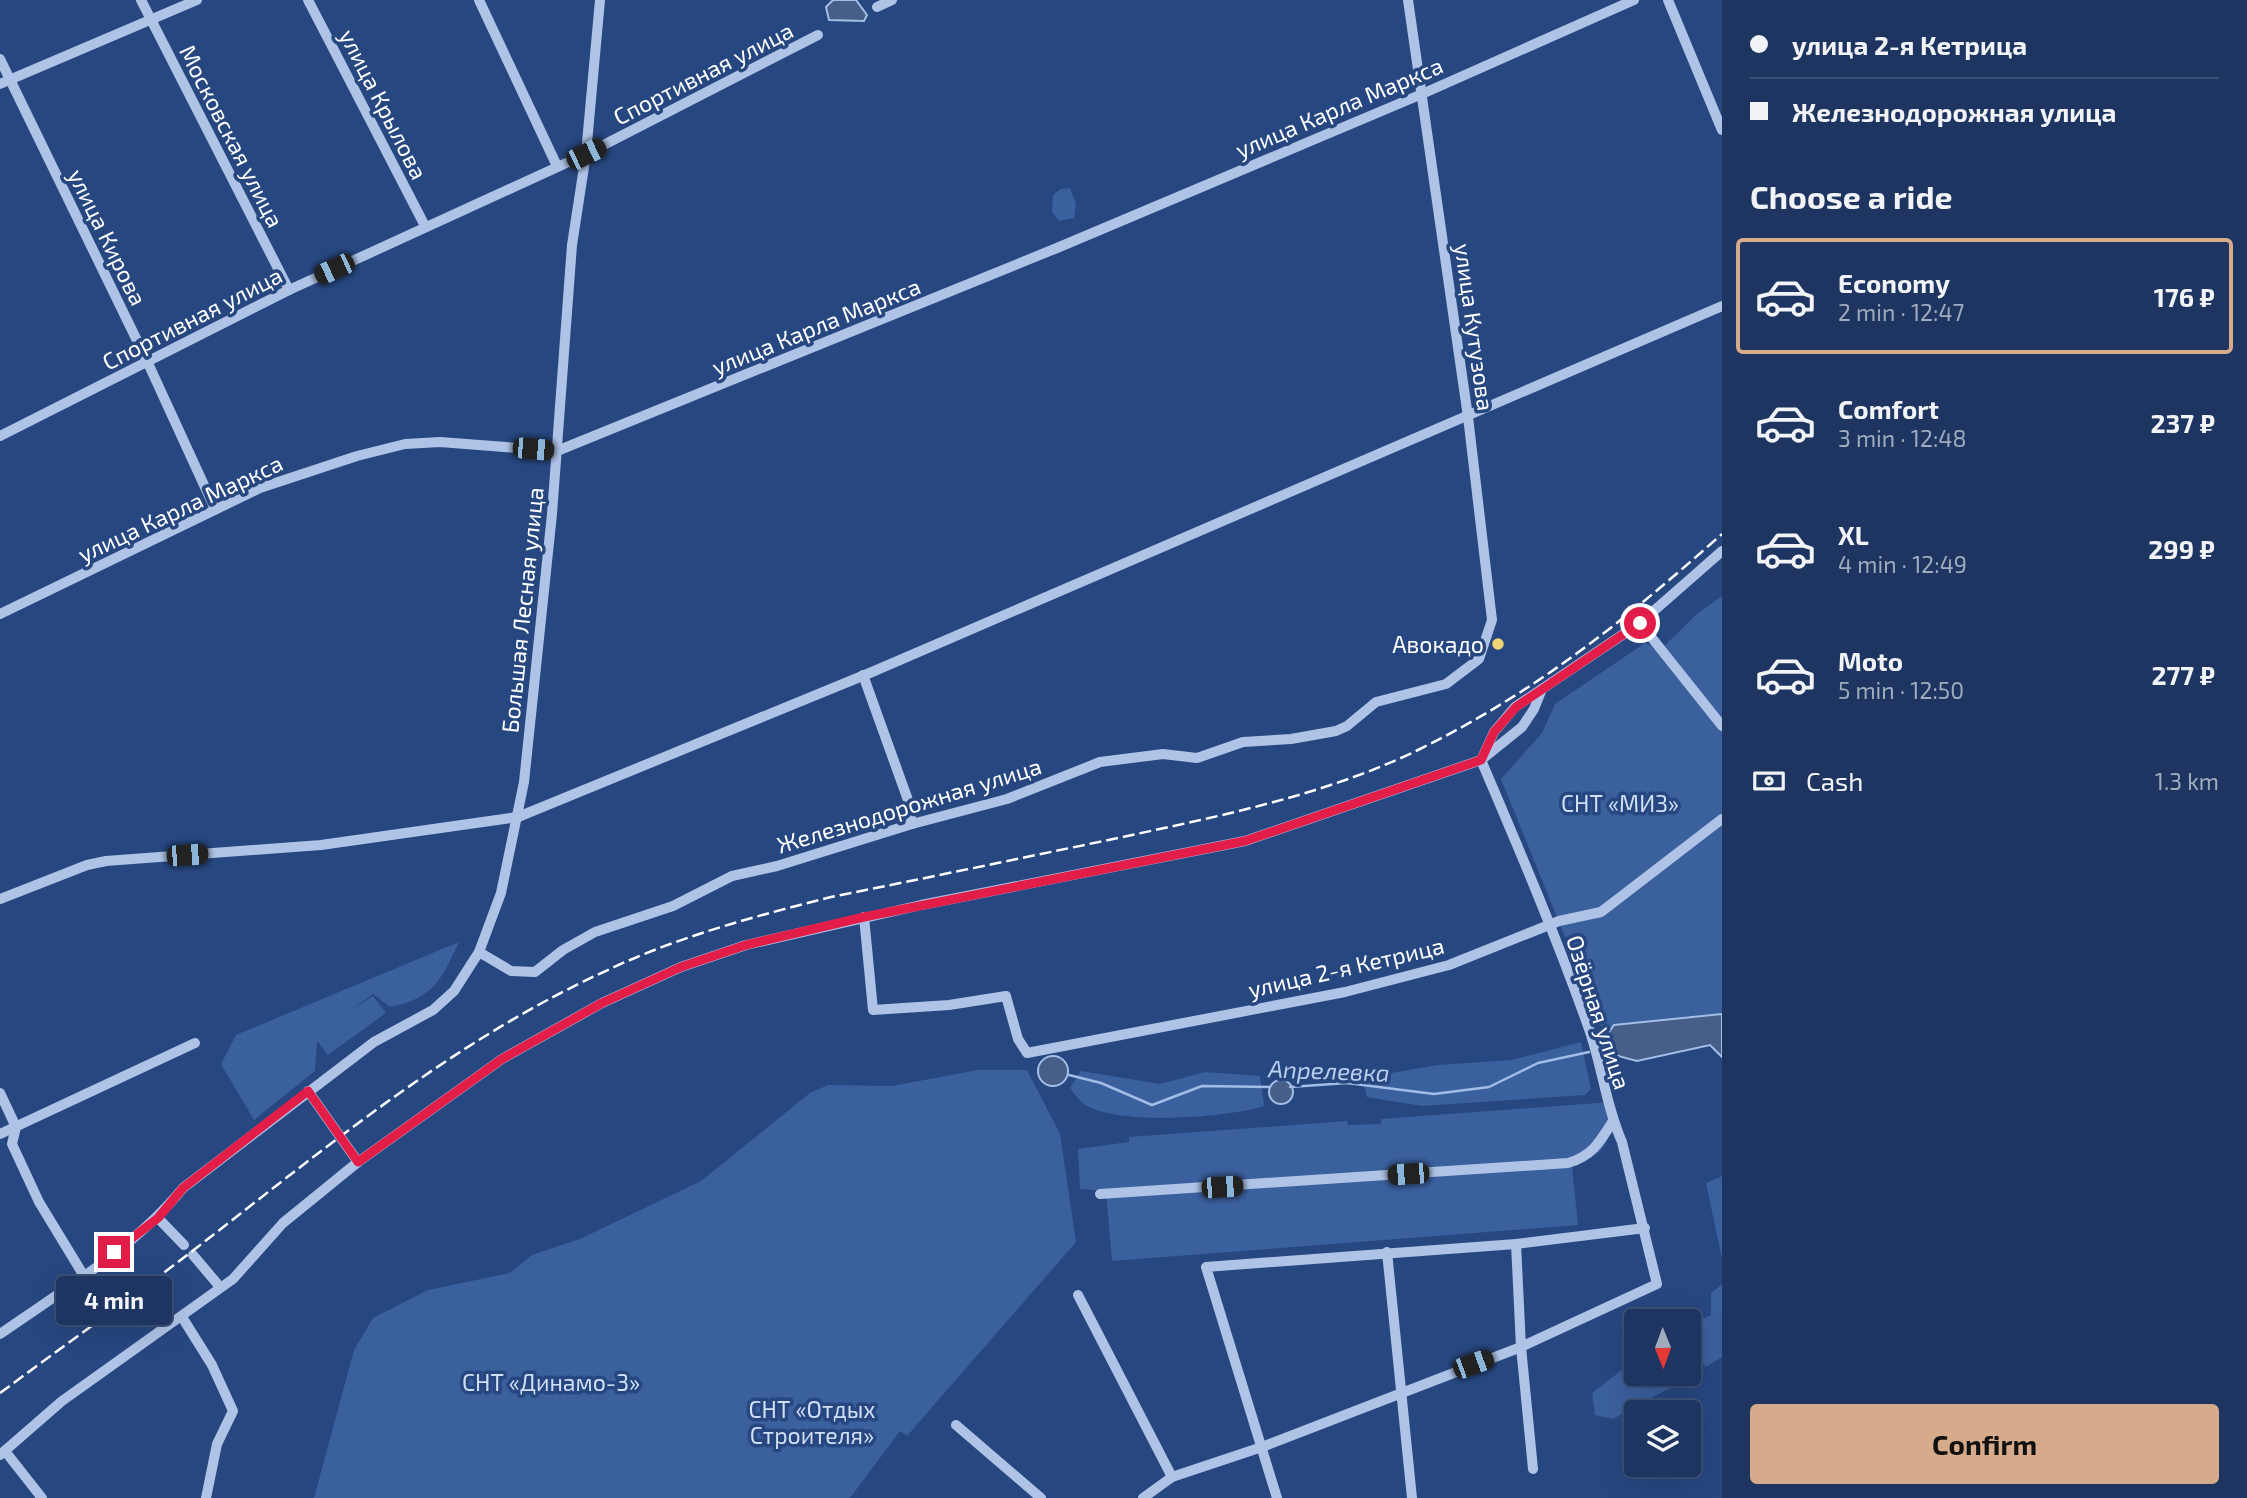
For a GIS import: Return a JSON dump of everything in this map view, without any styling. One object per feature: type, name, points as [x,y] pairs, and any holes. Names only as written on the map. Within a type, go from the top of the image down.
[{"type":"street","name":"Московская улица","points":[[141,0],[289,290]]},
{"type":"street","points":[[5,82],[72,51],[151,22],[197,0]]},
{"type":"street","name":"улица Крылова","points":[[308,0],[425,226]]},
{"type":"street","points":[[479,0],[557,166]]},
{"type":"street","name":"Большая Лесная улица","points":[[308,1091],[374,1041],[433,1010],[454,991],[478,952],[501,892],[519,817],[557,452],[572,246],[586,154],[600,0]]},
{"type":"street","points":[[877,8],[892,0]]},
{"type":"street","name":"улица Кутузова","points":[[1408,0],[1468,417],[1492,620],[1479,659]]},
{"type":"street","name":"улица Карла Маркса","points":[[0,614],[215,509],[309,472],[405,444],[440,442],[557,452],[807,352],[1422,94],[1634,0]]},
{"type":"street","points":[[1668,0],[1722,130]]},
{"type":"street","name":"Спортивная улица","points":[[0,436],[289,290],[586,154],[818,35]]},
{"type":"street","name":"улица Кирова","points":[[0,59],[5,82],[147,361],[215,509]]},
{"type":"street","points":[[0,899],[87,864],[321,845],[519,817],[863,675],[1722,306]]},
{"type":"street","points":[[1481,760],[1504,718],[1640,623],[1722,551]]},
{"type":"street","points":[[1640,623],[1722,726]]},
{"type":"street","name":"Железнодорожная улица","points":[[478,952],[511,971],[535,972],[563,950],[595,932],[663,910],[732,876],[777,866],[912,824],[1007,799],[1116,758],[1169,754],[1197,758],[1243,742],[1291,739],[1336,730],[1347,726],[1376,702],[1446,684],[1479,659]]},
{"type":"street","points":[[863,675],[908,800],[912,824]]},
{"type":"street","points":[[42,1498],[3,1453],[62,1401],[233,1279],[283,1223],[358,1162],[502,1059],[602,1003],[681,967],[746,945],[864,917],[1245,841],[1481,760],[1522,727],[1542,690]]},
{"type":"street","name":"Озёрная улица","points":[[1481,760],[1551,926],[1599,1059],[1612,1121],[1622,1142],[1657,1284],[1521,1347]]},
{"type":"street","name":"улица 2-я Кетрица","points":[[864,917],[873,1010],[949,1005],[1006,996],[1018,1039],[1027,1053],[1345,992],[1449,965],[1551,926],[1601,912],[1722,819]]},
{"type":"street","points":[[0,1135],[195,1043]]},
{"type":"street","points":[[0,1334],[84,1276],[158,1218],[183,1188],[308,1091],[358,1162]]},
{"type":"street","points":[[0,1093],[16,1127],[12,1144],[17,1155],[39,1202],[84,1276]]},
{"type":"street","points":[[1100,1194],[1568,1163],[1586,1158],[1599,1145],[1612,1121]]},
{"type":"street","points":[[158,1218],[184,1245]]},
{"type":"street","points":[[1277,1498],[1206,1267],[1516,1244],[1644,1228]]},
{"type":"street","points":[[1516,1244],[1521,1347],[1533,1469]]},
{"type":"street","points":[[1387,1252],[1412,1498]]},
{"type":"street","points":[[192,1255],[220,1287]]},
{"type":"street","points":[[1079,1295],[1172,1476]]},
{"type":"street","points":[[182,1317],[212,1364],[233,1411],[217,1444],[206,1498]]},
{"type":"street","points":[[1143,1498],[1172,1476],[1262,1447],[1401,1391],[1521,1347]]},
{"type":"street","points":[[956,1424],[1041,1498]]},
{"type":"green space","points":[[1070,188],[1076,204],[1074,218],[1059,221],[1052,212],[1053,195],[1061,189]]},
{"type":"green space","name":"СНТ «МИЗ»","points":[[1722,596],[1722,1021],[1602,1028],[1501,779],[1542,733],[1555,704],[1645,643],[1661,649],[1697,614]]},
{"type":"green space","points":[[459,942],[447,967],[427,992],[390,1007],[373,994],[352,1009],[373,996],[386,1013],[328,1055],[317,1041],[315,1071],[254,1120],[221,1064],[236,1035]]},
{"type":"green space","points":[[1581,1042],[1591,1089],[1585,1095],[1422,1106],[1367,1097],[1362,1078],[1438,1065],[1512,1060]]},
{"type":"green space","name":"СНТ «Динамо-3»","points":[[978,1070],[1027,1070],[1060,1134],[1076,1242],[907,1436],[900,1431],[850,1498],[314,1498],[354,1350],[373,1318],[428,1290],[510,1273],[532,1255],[580,1239],[701,1181],[810,1093],[828,1085],[892,1086]]},
{"type":"green space","points":[[1081,1071],[1160,1084],[1205,1072],[1260,1076],[1264,1106],[1225,1114],[1172,1118],[1099,1111],[1084,1104],[1070,1088]]},
{"type":"green space","points":[[1612,1102],[1606,1143],[1595,1155],[1572,1165],[1578,1225],[1112,1261],[1106,1191],[1080,1189],[1078,1149],[1129,1142],[1129,1137],[1347,1121],[1348,1125],[1381,1124],[1381,1119]]},
{"type":"green space","points":[[1722,1176],[1722,1259],[1706,1183]]},
{"type":"green space","points":[[1722,1284],[1722,1357],[1706,1367],[1701,1359],[1701,1320],[1711,1315],[1711,1293]]},
{"type":"green space","points":[[1624,1368],[1624,1386],[1674,1386],[1648,1400],[1624,1400],[1624,1413],[1613,1419],[1595,1415],[1592,1393]]},
{"type":"shaded area","points":[[833,0],[856,0],[867,15],[864,21],[829,20],[826,7]]},
{"type":"shaded area","points":[[1722,1014],[1722,1057],[1710,1045],[1637,1061],[1618,1056],[1609,1032],[1614,1025]]},
{"type":"shaded area","points":[[1053,1056],[1064,1060],[1068,1071],[1064,1082],[1053,1086],[1042,1082],[1038,1071],[1042,1060]]},
{"type":"shaded area","points":[[1281,1080],[1292,1087],[1293,1092],[1286,1103],[1281,1104],[1270,1097],[1269,1092],[1276,1081]]},
{"type":"waterway","points":[[1603,1049],[1614,1046]]},
{"type":"waterway","name":"Апрелевка","points":[[1290,1087],[1347,1083],[1434,1094],[1489,1087],[1538,1063],[1589,1052]]},
{"type":"waterway","name":"Апрелевка","points":[[1069,1075],[1101,1083],[1152,1105],[1202,1086],[1270,1087]]},
{"type":"railway","points":[[0,1393],[171,1267],[344,1134],[446,1061],[554,997],[610,969],[691,937],[747,919],[831,897],[1241,811],[1312,791],[1382,766],[1460,728],[1539,680],[1613,626],[1722,534]]},
{"type":"place","name":"Авокадо","points":[[1498,644]]},
{"type":"route","points":[[114,1252],[158,1218],[183,1188],[308,1091],[358,1162],[502,1059],[602,1003],[681,967],[746,945],[864,917],[1245,841],[1481,760],[1494,732],[1516,707],[1640,623]]},
{"type":"park label","name":"СНТ «Отдых Строителя»","points":[[812,1422]]}]
